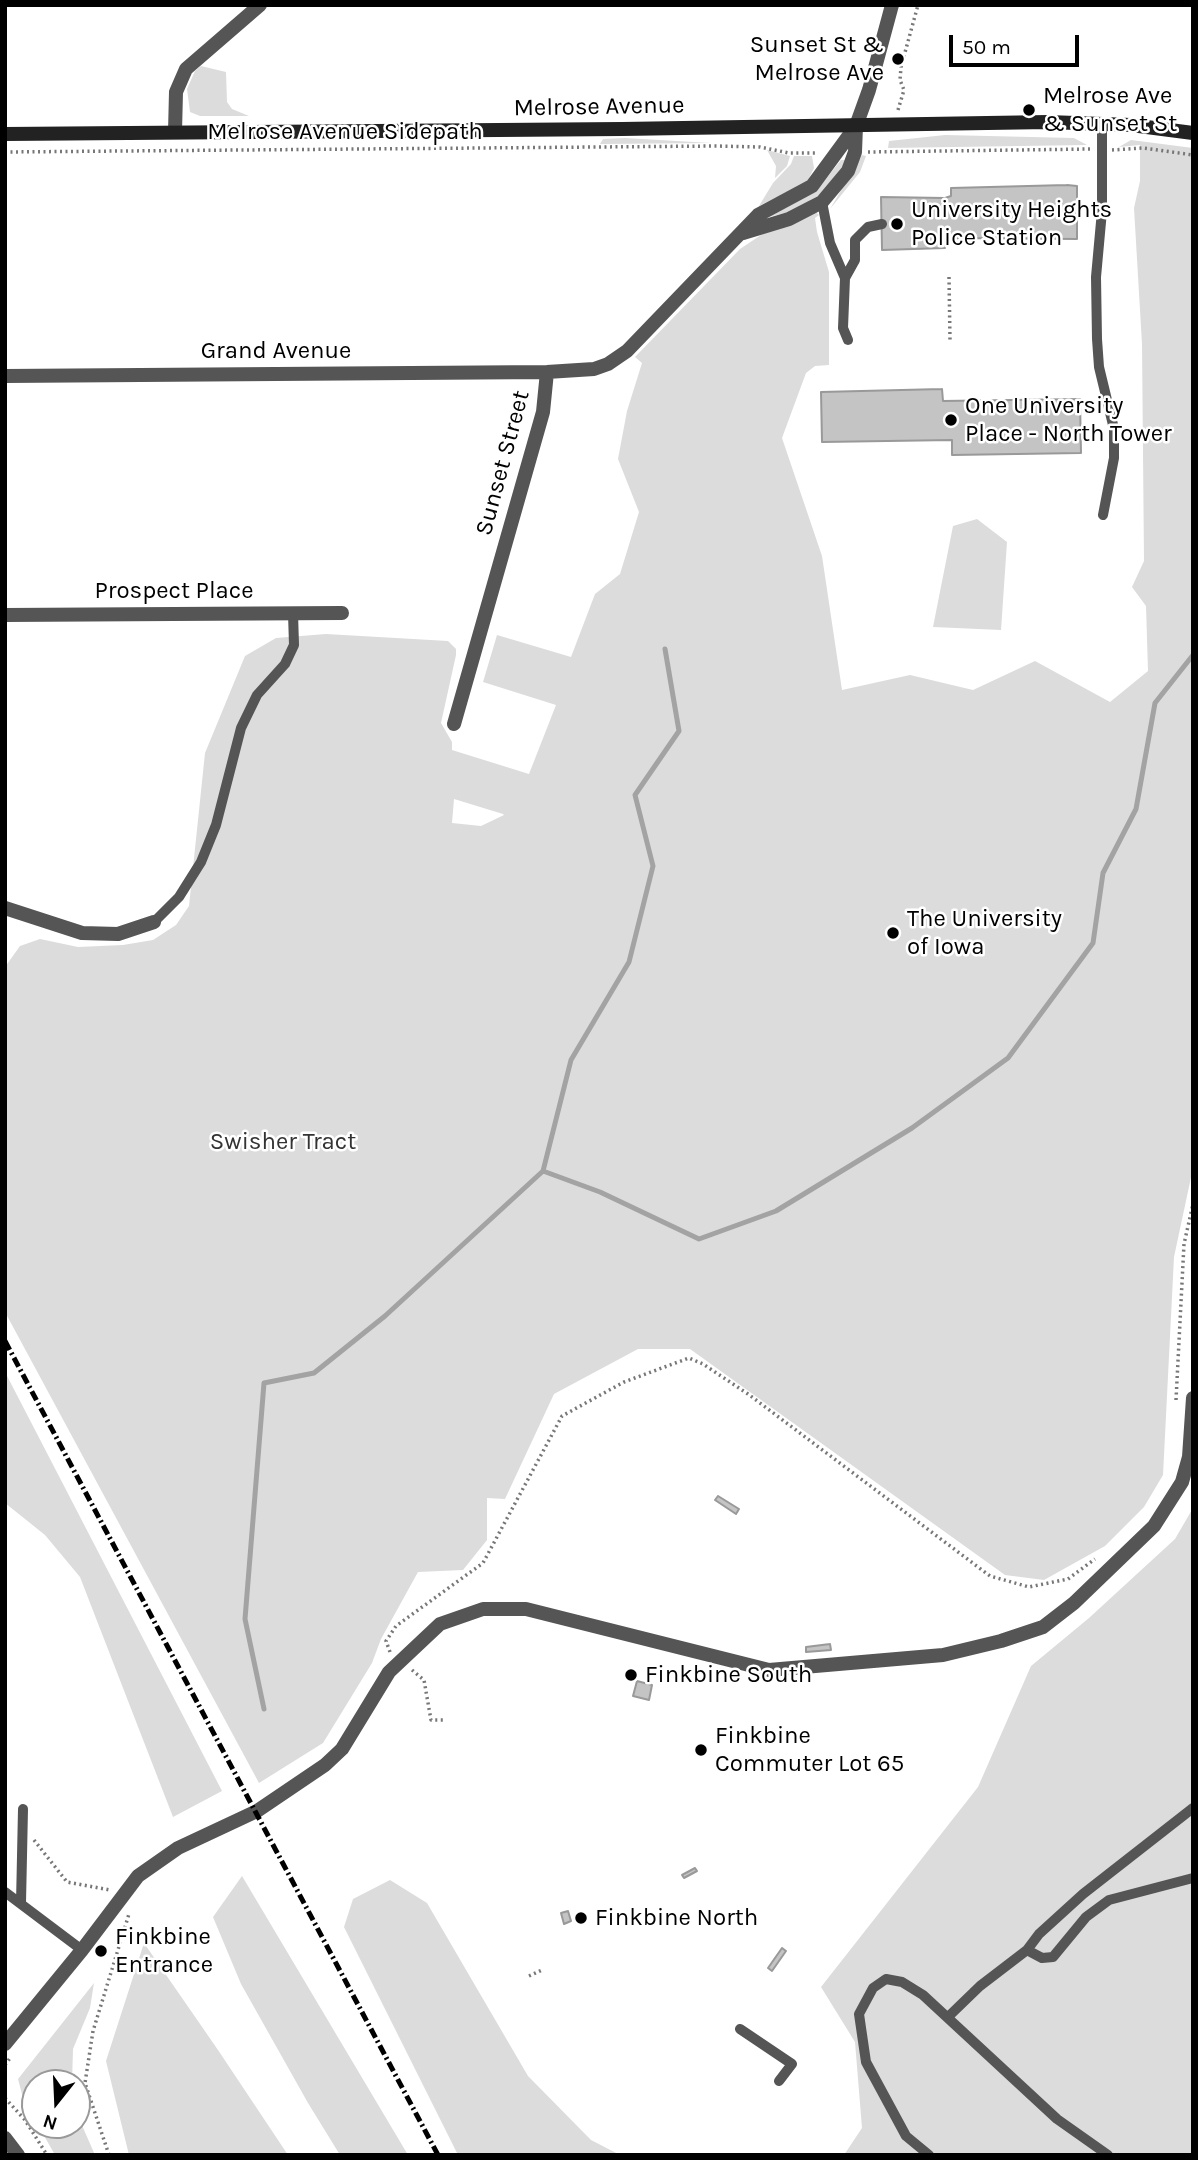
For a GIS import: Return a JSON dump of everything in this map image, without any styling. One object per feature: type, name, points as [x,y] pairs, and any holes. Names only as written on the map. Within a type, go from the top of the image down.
[{"type":"main road","name":"Melrose Avenue","points":[[5,134],[1102,124],[1193,133]]},
{"type":"street","points":[[175,132],[176,92],[186,69],[260,5]]},
{"type":"street","name":"Sunset Street","points":[[454,724],[542,412],[547,372],[594,369],[618,359],[767,208],[812,186],[856,126],[869,90],[892,5]]},
{"type":"street","name":"Sunset Street","points":[[742,234],[789,219],[822,202],[848,171],[855,152],[856,126]]},
{"type":"street","name":"Grand Avenue","points":[[5,376],[547,372]]},
{"type":"street","name":"Prospect Place","points":[[5,615],[342,613]]},
{"type":"street","points":[[5,908],[82,933],[118,934],[154,922]]},
{"type":"street","points":[[5,2044],[138,1876],[178,1848],[257,1811],[325,1765],[342,1749],[402,1665],[440,1624],[459,1616],[502,1607],[526,1609],[769,1670],[943,1655],[1001,1641],[1043,1627],[1074,1603],[1154,1526],[1182,1482],[1189,1457],[1193,1398]]},
{"type":"street","points":[[5,2138],[18,2155]]},
{"type":"lane","points":[[1102,124],[1102,212],[1096,277],[1097,339],[1099,367],[1114,429],[1114,458],[1103,515]]},
{"type":"lane","points":[[822,202],[830,243],[845,278],[843,328],[848,340]]},
{"type":"lane","points":[[845,278],[855,260],[855,240],[867,227],[882,224]]},
{"type":"lane","points":[[154,922],[179,897],[201,862],[216,825],[241,728],[257,695],[285,664],[294,645],[293,613]]},
{"type":"lane","points":[[949,2016],[988,1979],[1027,1950],[1039,1934],[1083,1894],[1193,1808]]},
{"type":"lane","points":[[21,1903],[23,1809]]},
{"type":"lane","points":[[1027,1950],[1042,1958],[1053,1956],[1086,1917],[1109,1900],[1193,1878]]},
{"type":"lane","points":[[5,1892],[82,1950]]},
{"type":"lane","points":[[929,2155],[906,2136],[866,2062],[859,2014],[873,1988],[886,1979],[902,1982],[949,2016],[1057,2119],[1108,2155]]},
{"type":"lane","points":[[740,2029],[792,2064],[779,2081]]},
{"type":"path","points":[[900,105],[904,90],[900,80],[901,67],[918,5]]},
{"type":"path","name":"Melrose Avenue Sidepath","points":[[5,152],[760,146],[789,153],[810,153]]},
{"type":"path","points":[[1118,150],[1143,148],[1193,155]]},
{"type":"path","points":[[864,152],[884,149],[1088,149]]},
{"type":"path","points":[[949,277],[950,340]]},
{"type":"path","points":[[1176,1408],[1184,1244],[1193,1204]]},
{"type":"path","points":[[444,1720],[431,1720],[424,1680],[416,1671],[402,1665],[387,1648],[386,1641],[396,1626],[483,1563],[562,1416],[624,1382],[689,1359],[704,1364],[748,1394],[990,1576],[1029,1587],[1068,1579],[1099,1557]]},
{"type":"path","points":[[23,1832],[46,1851],[67,1882],[110,1890],[129,1908],[129,1917],[93,2031],[85,2083],[108,2155]]},
{"type":"path","points":[[529,1976],[542,1970]]},
{"type":"path","points":[[5,2098],[24,2120],[47,2155]]},
{"type":"green space","points":[[201,66],[226,72],[227,102],[232,109],[249,116],[200,116],[190,112],[187,89],[195,71]]},
{"type":"green space","points":[[945,135],[1074,138],[1087,145],[888,148],[889,141]]},
{"type":"green space","points":[[603,139],[711,143],[600,144]]},
{"type":"green space","name":"Swisher Tract","points":[[1131,140],[1193,148],[1193,1168],[1174,1257],[1163,1475],[1144,1507],[1105,1546],[1044,1580],[1005,1575],[690,1349],[638,1349],[554,1394],[505,1499],[487,1498],[487,1540],[463,1570],[418,1572],[381,1639],[372,1663],[323,1743],[259,1783],[5,1312],[5,967],[20,946],[40,939],[78,947],[123,945],[153,940],[176,925],[189,906],[205,753],[245,656],[276,638],[326,634],[448,641],[456,649],[456,655],[441,723],[452,742],[452,750],[529,774],[556,705],[483,682],[497,635],[571,657],[595,594],[620,574],[639,512],[618,459],[627,411],[642,363],[635,357],[740,249],[767,231],[816,212],[819,215],[815,218],[817,232],[829,272],[829,365],[815,366],[806,373],[782,438],[822,556],[842,690],[910,675],[973,690],[1035,661],[1110,702],[1148,671],[1146,606],[1132,587],[1144,561],[1142,344],[1134,208],[1140,181],[1140,145],[1119,147]],"holes":[[[454,799],[503,814],[481,826],[452,823]]]},
{"type":"green space","points":[[767,150],[790,156],[787,166],[775,178],[776,166]]},
{"type":"green space","points":[[862,155],[866,156],[860,172],[830,209]]},
{"type":"green space","points":[[794,156],[812,156],[814,168],[807,182],[759,206],[773,183],[791,164]]},
{"type":"green space","points":[[841,160],[846,160],[846,164],[821,194],[793,211],[769,217],[817,190]]},
{"type":"green space","points":[[977,519],[1007,542],[1001,630],[933,627],[953,526]]},
{"type":"green space","points":[[5,1372],[222,1791],[173,1817],[80,1577],[45,1535],[5,1503]]},
{"type":"green space","points":[[1193,1508],[1193,2155],[844,2155],[862,2128],[855,2042],[821,1987],[978,1787],[1031,1666],[1089,1618],[1175,1539]]},
{"type":"green space","points":[[242,1876],[408,2155],[340,2155],[308,2103],[241,1984],[213,1917]]},
{"type":"green space","points":[[390,1880],[427,1903],[528,2076],[591,2140],[620,2155],[458,2155],[344,1927],[353,1899]]},
{"type":"green space","points":[[144,1943],[288,2155],[129,2155],[106,2061]]},
{"type":"green space","points":[[94,1983],[90,2008],[73,2049],[72,2069],[26,2069]]},
{"type":"green space","points":[[46,2139],[88,2139],[95,2155],[55,2155]]},
{"type":"building","points":[[1077,186],[1077,239],[951,238],[945,240],[945,248],[882,250],[881,197],[945,198],[951,196],[951,188]]},
{"type":"building","name":"One University Place - North Tower","points":[[942,389],[943,401],[1080,399],[1081,453],[952,455],[952,440],[822,442],[821,392]]},
{"type":"building","points":[[718,1496],[739,1509],[736,1514],[715,1500]]},
{"type":"building","points":[[830,1644],[831,1650],[806,1652],[806,1647]]},
{"type":"building","points":[[637,1681],[652,1685],[649,1700],[633,1696]]},
{"type":"building","points":[[695,1868],[697,1871],[684,1878],[682,1875]]},
{"type":"building","points":[[568,1911],[571,1921],[564,1924],[561,1913]]},
{"type":"building","points":[[782,1948],[786,1951],[772,1971],[768,1968]]},
{"type":"waterway","points":[[543,1171],[571,1060],[629,962],[653,866],[635,795],[679,731],[665,649]]},
{"type":"waterway","points":[[264,1709],[245,1619],[264,1383],[314,1373],[385,1316],[543,1171],[600,1192],[699,1239],[776,1211],[912,1128],[1008,1058],[1093,943],[1103,873],[1136,809],[1155,703],[1193,655]]},
{"type":"railway","points":[[5,1341],[438,2155]]},
{"type":"place","name":"Sunset St & Melrose Ave","points":[[898,59]]},
{"type":"place","name":"Melrose Ave & Sunset St","points":[[1029,110]]},
{"type":"place","name":"University Heights Police Station","points":[[897,224]]},
{"type":"place","name":"One University Place - North Tower","points":[[951,420]]},
{"type":"place","name":"The University of Iowa","points":[[893,933]]},
{"type":"place","name":"Finkbine South","points":[[631,1675]]},
{"type":"place","name":"Finkbine Commuter Lot 65","points":[[701,1750]]},
{"type":"place","name":"Finkbine North","points":[[581,1918]]},
{"type":"place","name":"Finkbine Entrance","points":[[101,1951]]}]
